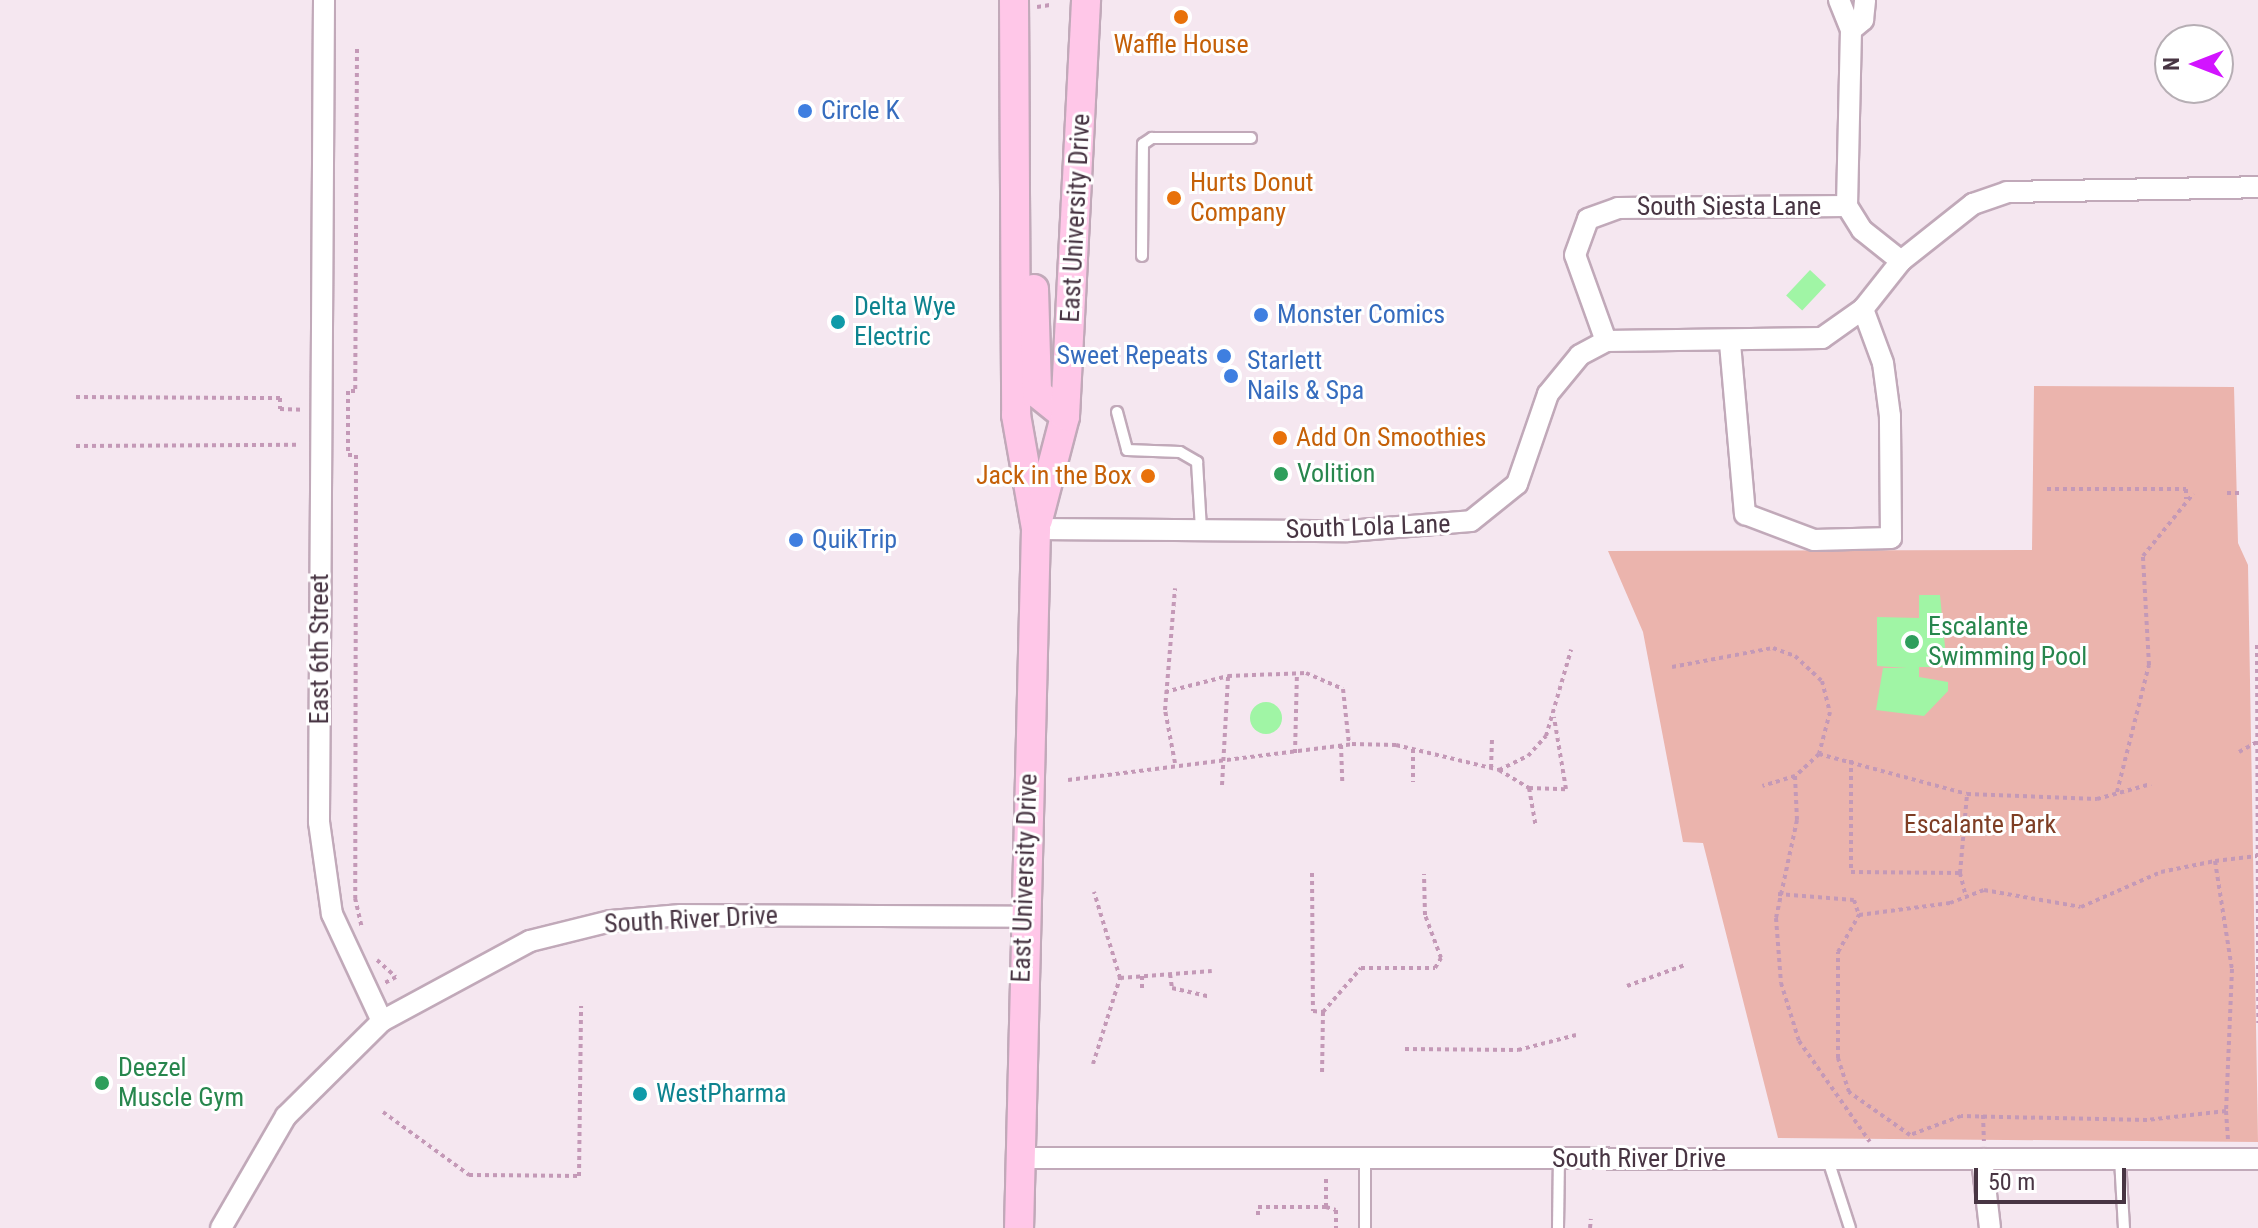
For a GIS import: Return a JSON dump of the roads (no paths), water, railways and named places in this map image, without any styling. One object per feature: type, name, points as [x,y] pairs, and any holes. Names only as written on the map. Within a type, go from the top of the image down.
[{"type":"main road","name":"East University Drive","points":[[1014,0],[1016,415],[1036,529],[1023,917],[1019,1228]]},
{"type":"main road","name":"East University Drive","points":[[1036,529],[1065,416],[1086,0]]},
{"type":"main road","points":[[1014,224],[1034,278],[1037,393],[1065,416]]},
{"type":"street","name":"East 6th Street","points":[[324,0],[319,822],[332,914],[382,1021]]},
{"type":"street","points":[[1839,0],[1851,30],[1847,206]]},
{"type":"street","points":[[1851,30],[1863,20],[1865,0]]},
{"type":"street","points":[[1606,341],[1730,343],[1822,338],[1863,309],[1901,261],[1973,204],[2007,192],[2258,187]]},
{"type":"street","name":"South Siesta Lane","points":[[1606,341],[1575,255],[1588,219],[1618,208],[1847,206],[1862,230],[1901,261]]},
{"type":"street","points":[[1730,343],[1745,514],[1814,540],[1891,538],[1890,416],[1883,363],[1863,309]]},
{"type":"street","name":"South Lola Lane","points":[[1036,529],[1438,528],[1471,521],[1517,484],[1560,372],[1606,341]]},
{"type":"street","name":"South River Drive","points":[[382,1021],[479,962],[554,932],[611,921],[1023,917]]},
{"type":"street","points":[[221,1228],[286,1116],[382,1021]]},
{"type":"street","points":[[1983,1152],[1990,1228]]},
{"type":"street","name":"South River Drive","points":[[1019,1158],[1828,1160],[1983,1152],[2120,1159],[2258,1159]]},
{"type":"lane","points":[[1142,256],[1143,144],[1152,138],[1251,138]]},
{"type":"lane","points":[[1117,412],[1127,450],[1180,452],[1197,462],[1201,530]]},
{"type":"lane","points":[[1365,1159],[1365,1228]]},
{"type":"lane","points":[[1558,1228],[1559,1159]]},
{"type":"lane","points":[[2120,1159],[2124,1228]]},
{"type":"lane","points":[[1828,1160],[1850,1228]]},
{"type":"place","name":"Waffle House","points":[[1181,17]]},
{"type":"place","name":"Circle K","points":[[805,111]]},
{"type":"place","name":"Hurts Donut Company","points":[[1174,198]]},
{"type":"place","name":"Monster Comics","points":[[1261,315]]},
{"type":"place","name":"Delta Wye Electric","points":[[838,322]]},
{"type":"place","name":"Sweet Repeats","points":[[1224,356]]},
{"type":"place","name":"Starlett Nails & Spa","points":[[1231,376]]},
{"type":"place","name":"Add On Smoothies","points":[[1280,438]]},
{"type":"place","name":"Volition","points":[[1281,474]]},
{"type":"place","name":"Jack in the Box","points":[[1148,476]]},
{"type":"place","name":"QuikTrip","points":[[796,540]]},
{"type":"place","name":"Escalante Swimming Pool","points":[[1912,642]]},
{"type":"place","name":"Deezel Muscle Gym","points":[[102,1083]]},
{"type":"place","name":"WestPharma","points":[[640,1094]]},
{"type":"park label","name":"Escalante Park","points":[[1980,825]]}]
